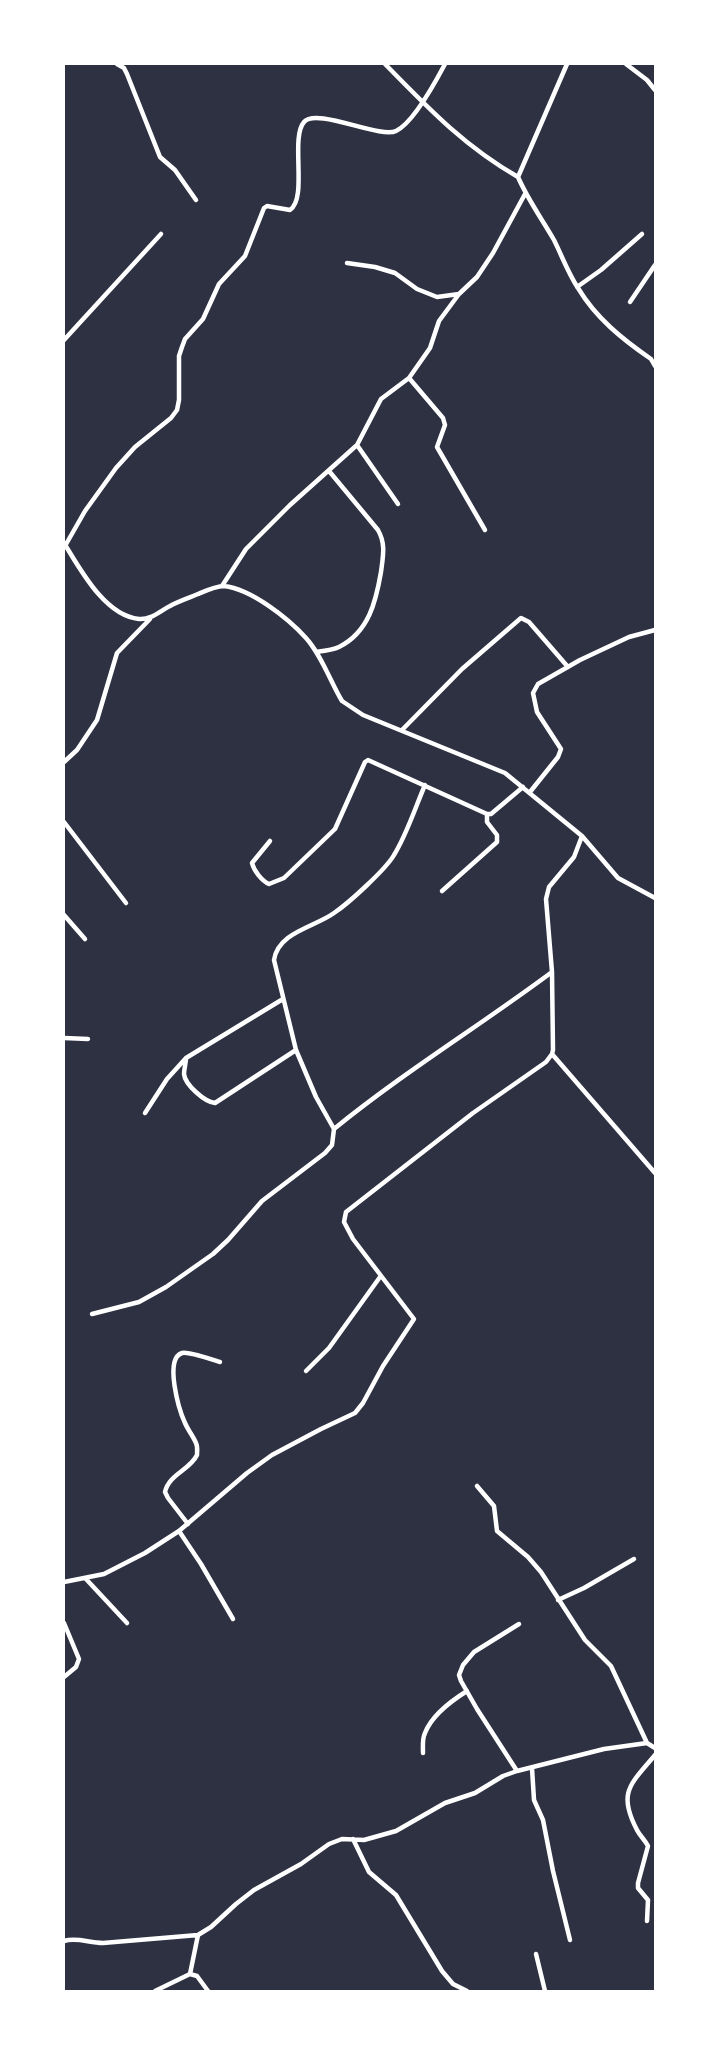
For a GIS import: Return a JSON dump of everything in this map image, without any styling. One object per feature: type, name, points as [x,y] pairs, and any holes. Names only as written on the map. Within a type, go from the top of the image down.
[{"type":"street","points":[[117,64],[124,68],[127,74],[160,158],[175,170],[196,200]]},
{"type":"street","points":[[385,64],[445,126],[479,153],[518,177],[525,194],[554,240],[576,287],[607,326],[651,359],[655,366]]},
{"type":"street","points":[[150,618],[141,620],[114,609],[89,583],[65,545],[85,511],[116,468],[135,447],[171,418],[177,410],[179,400],[179,356],[182,347],[203,319],[219,284],[245,256],[264,208],[290,210],[295,206],[300,132],[304,122],[309,119],[326,120],[354,124],[389,134],[398,131],[423,102],[445,64]]},
{"type":"street","points":[[518,177],[567,64]]},
{"type":"street","points":[[626,64],[647,80],[655,90]]},
{"type":"street","points":[[64,762],[77,750],[97,720],[117,653],[150,618],[170,606],[222,586],[246,549],[290,505],[357,445],[381,399],[409,378],[430,348],[440,321],[459,294],[477,277],[493,254],[525,194]]},
{"type":"street","points":[[64,340],[161,234]]},
{"type":"street","points":[[576,287],[601,270],[642,234]]},
{"type":"street","points":[[347,263],[375,267],[395,273],[417,289],[438,297],[459,294]]},
{"type":"street","points":[[630,302],[655,265]]},
{"type":"street","points":[[409,378],[443,418],[445,425],[437,447],[485,530]]},
{"type":"street","points":[[357,445],[398,504]]},
{"type":"street","points":[[316,652],[339,647],[353,637],[365,624],[377,596],[384,549],[383,539],[378,530],[329,471]]},
{"type":"street","points":[[222,586],[242,592],[272,608],[306,638],[316,652],[342,701],[348,707],[363,715],[505,773],[582,836],[618,878],[655,898]]},
{"type":"street","points":[[402,730],[455,676],[521,618],[529,622],[568,667]]},
{"type":"street","points":[[530,792],[558,757],[561,749],[537,712],[533,693],[538,684],[629,637],[655,630]]},
{"type":"street","points":[[270,841],[252,862],[253,867],[265,882],[270,884],[284,878],[335,829],[358,776],[368,760],[487,814],[491,814],[523,787]]},
{"type":"street","points":[[92,1314],[139,1302],[166,1287],[213,1254],[228,1240],[262,1201],[325,1153],[332,1145],[334,1129],[316,1098],[296,1050],[274,960],[275,952],[279,946],[297,932],[334,913],[394,857],[424,785]]},
{"type":"street","points":[[442,891],[497,842],[497,835],[487,822],[487,814]]},
{"type":"street","points":[[64,822],[126,903]]},
{"type":"street","points":[[64,1582],[86,1579],[121,1567],[179,1531],[246,1473],[272,1455],[312,1433],[355,1413],[359,1409],[383,1366],[414,1319],[380,1277],[353,1238],[344,1222],[346,1212],[473,1113],[546,1062],[552,1054],[552,972],[546,899],[549,887],[574,857],[582,836]]},
{"type":"street","points":[[64,915],[85,939]]},
{"type":"street","points":[[334,1129],[409,1073],[552,972]]},
{"type":"street","points":[[145,1114],[167,1079],[186,1058],[283,999]]},
{"type":"street","points":[[64,1038],[88,1039]]},
{"type":"street","points":[[186,1058],[184,1072],[186,1082],[208,1100],[215,1103],[296,1050]]},
{"type":"street","points":[[552,1054],[655,1173]]},
{"type":"street","points":[[306,1371],[328,1348],[380,1277]]},
{"type":"street","points":[[188,1524],[165,1492],[170,1481],[197,1454],[196,1442],[185,1423],[176,1391],[174,1363],[179,1355],[185,1352],[220,1362]]},
{"type":"street","points":[[477,1486],[494,1506],[497,1531],[528,1557],[551,1586],[558,1600],[585,1640],[612,1666],[647,1742],[655,1748]]},
{"type":"street","points":[[179,1531],[233,1620]]},
{"type":"street","points":[[558,1600],[584,1588],[634,1559]]},
{"type":"street","points":[[86,1579],[127,1623]]},
{"type":"street","points":[[64,1624],[78,1659],[76,1667],[64,1677]]},
{"type":"street","points":[[517,1771],[459,1675],[468,1658],[488,1642],[519,1624]]},
{"type":"street","points":[[423,1753],[424,1737],[428,1728],[448,1704],[467,1691]]},
{"type":"street","points":[[64,1940],[76,1938],[89,1943],[103,1943],[198,1935],[211,1927],[240,1900],[267,1882],[301,1864],[329,1844],[344,1838],[364,1840],[376,1838],[396,1831],[445,1803],[475,1793],[503,1776],[517,1771],[604,1748],[647,1742]]},
{"type":"street","points":[[647,1921],[648,1900],[638,1888],[638,1882],[648,1846],[632,1819],[627,1795],[629,1788],[655,1755]]},
{"type":"street","points":[[532,1768],[534,1800],[543,1820],[570,1940]]},
{"type":"street","points":[[352,1839],[370,1872],[396,1895],[442,1971],[453,1984],[467,1991]]},
{"type":"street","points":[[190,1974],[198,1935]]},
{"type":"street","points":[[536,1954],[545,1991]]},
{"type":"street","points":[[155,1991],[190,1974],[197,1976],[208,1991]]}]
